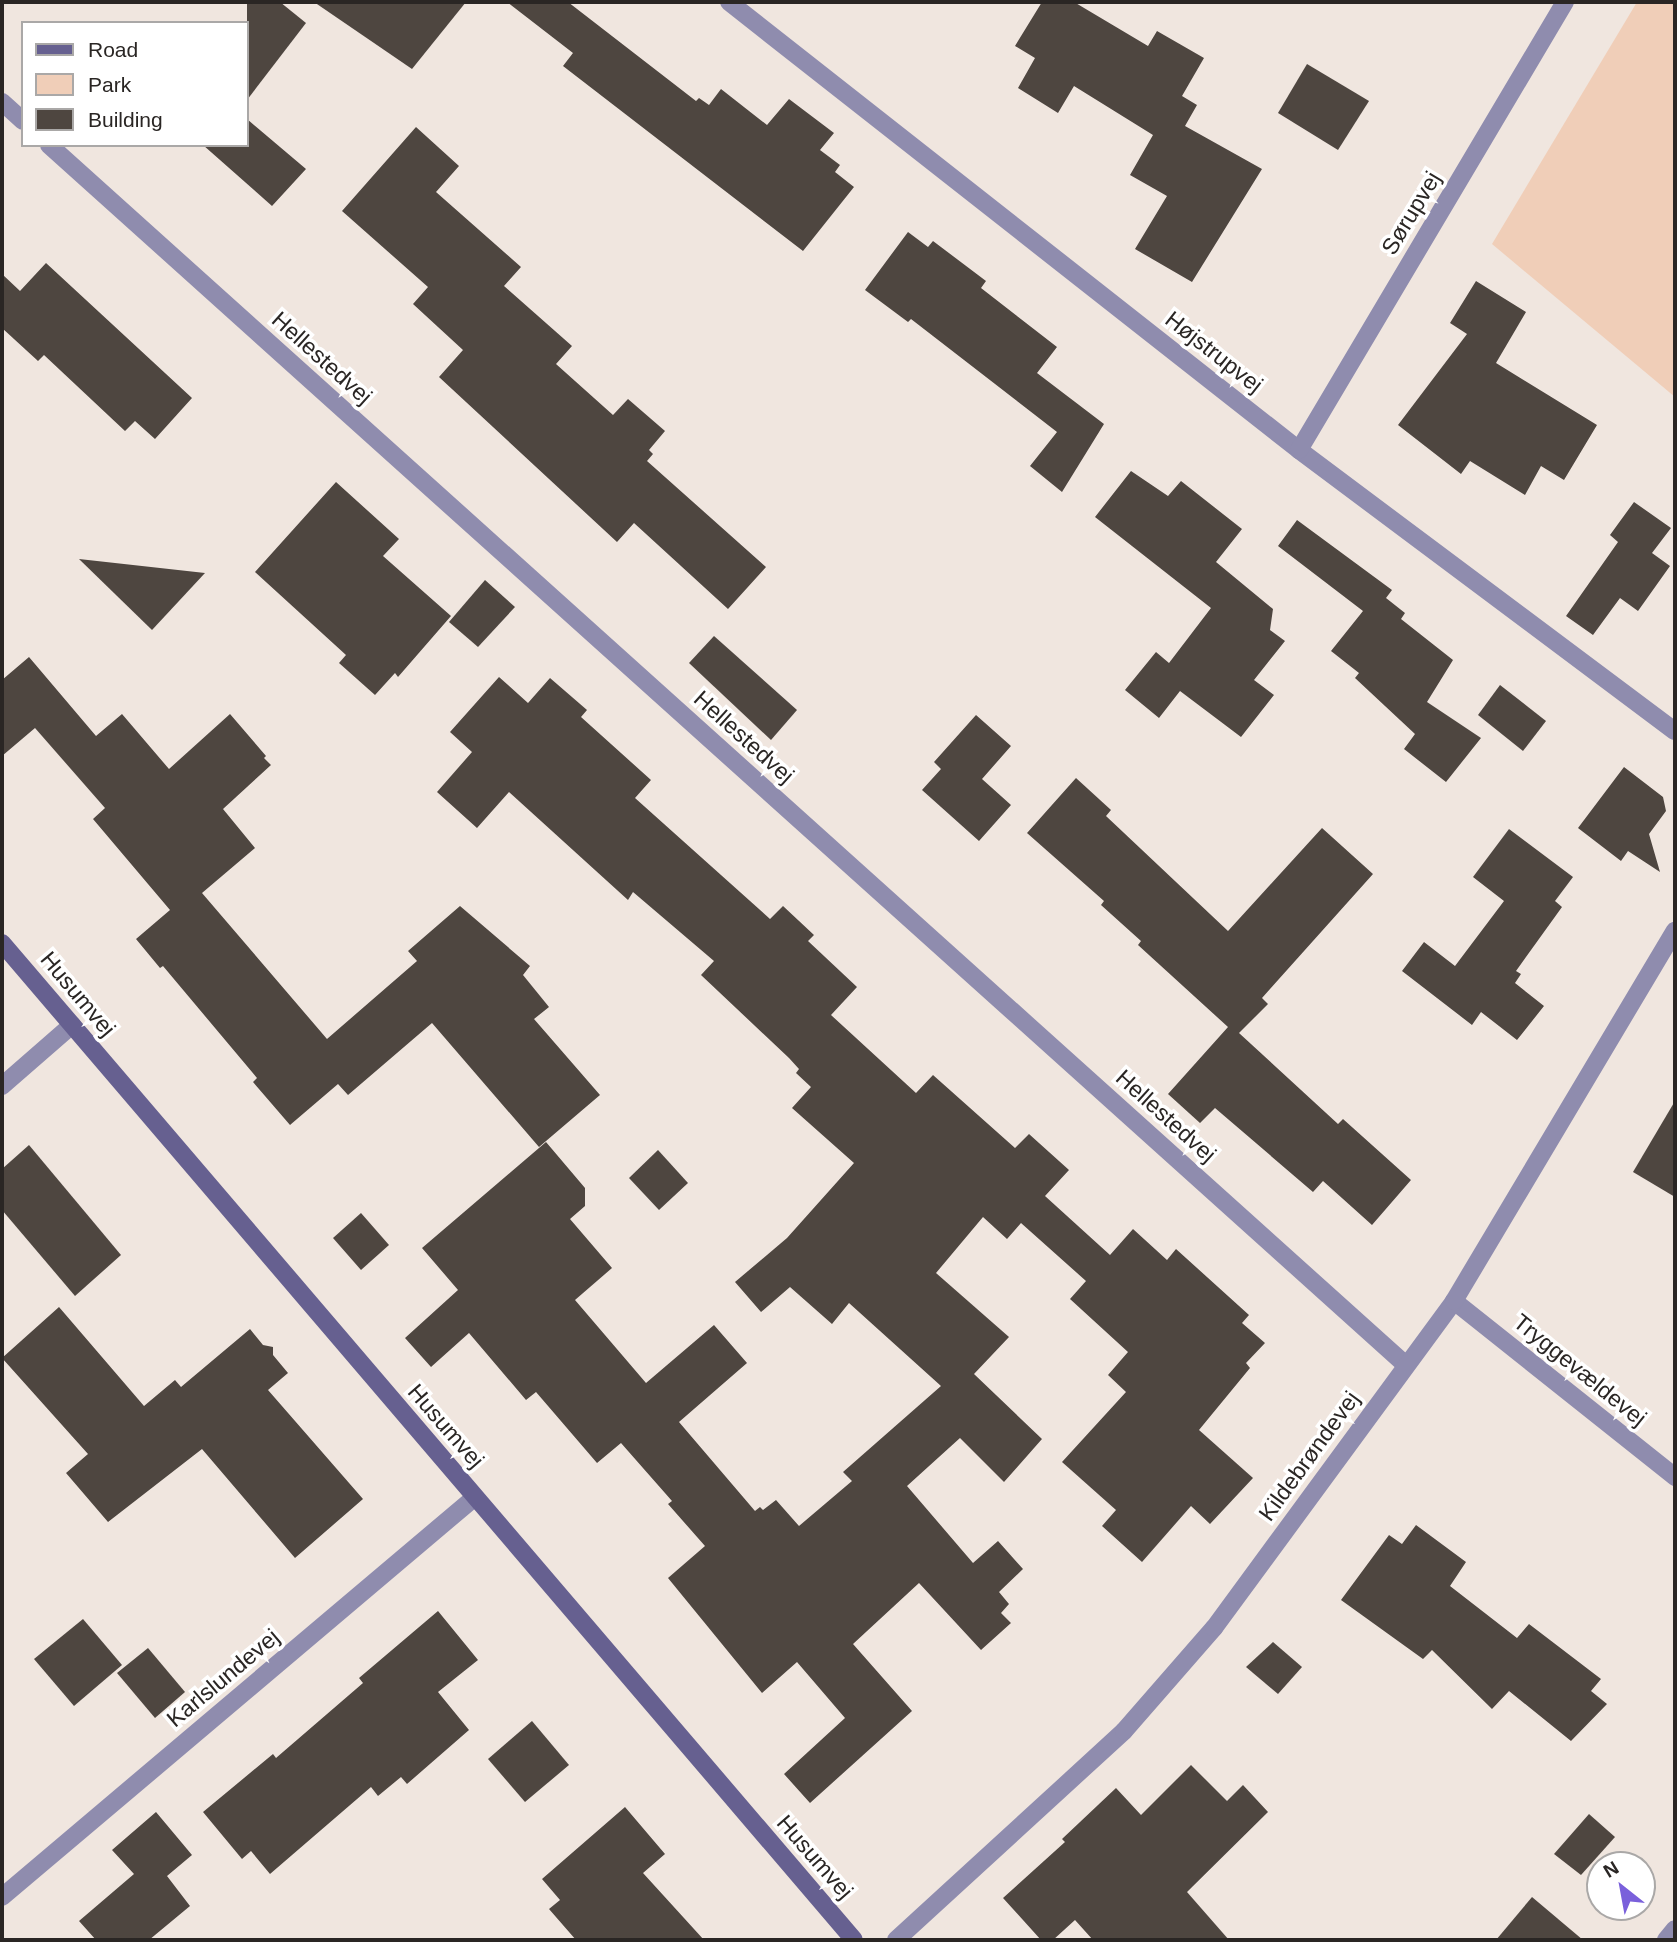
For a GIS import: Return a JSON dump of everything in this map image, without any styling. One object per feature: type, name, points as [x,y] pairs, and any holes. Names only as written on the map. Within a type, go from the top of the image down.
[{"type":"street","name":"Højstrupvej","points":[[729,2],[1300,450],[1675,731]]},
{"type":"street","name":"Sørupvej","points":[[1300,450],[1565,2]]},
{"type":"street","points":[[2,103],[21,119]]},
{"type":"street","name":"Hellestedvej","points":[[51,147],[1406,1365]]},
{"type":"street","name":"Kildebrøndevej","points":[[896,1940],[1147,1707],[1214,1628],[1454,1301],[1675,931]]},
{"type":"street","name":"Husumvej","points":[[2,943],[854,1940]]},
{"type":"street","points":[[2,1086],[72,1025]]},
{"type":"street","name":"Tryggevældevej","points":[[1454,1301],[1675,1478]]},
{"type":"street","name":"Karlslundevej","points":[[2,1897],[475,1497]]},
{"type":"street","points":[[1666,1940],[1675,1929]]},
{"type":"green space","points":[[1637,2],[1675,2],[1675,397],[1492,244]]},
{"type":"building","points":[[247,2],[280,2],[306,23],[248,99],[248,21]]},
{"type":"building","points":[[314,2],[466,2],[412,69]]},
{"type":"building","points":[[507,2],[568,2],[696,101],[699,98],[709,105],[721,89],[767,125],[789,99],[834,133],[820,150],[840,165],[835,172],[854,187],[803,251],[563,66],[573,53]]},
{"type":"building","points":[[1042,2],[1074,2],[1148,46],[1157,31],[1204,58],[1182,96],[1197,105],[1185,126],[1262,169],[1192,282],[1135,249],[1167,196],[1130,175],[1153,135],[1074,86],[1058,113],[1018,88],[1035,58],[1015,46]]},
{"type":"building","points":[[1307,64],[1369,101],[1338,150],[1278,113]]},
{"type":"building","points":[[248,120],[306,169],[272,206],[205,147],[248,147]]},
{"type":"building","points":[[416,127],[459,166],[436,192],[521,267],[504,286],[572,346],[556,364],[613,415],[628,399],[665,431],[649,450],[653,454],[647,461],[766,567],[728,609],[634,523],[617,542],[439,377],[463,350],[413,304],[428,287],[342,211]]},
{"type":"building","points":[[908,232],[928,247],[933,241],[986,281],[981,288],[1057,347],[1037,373],[1104,424],[1062,492],[1030,466],[1057,432],[911,319],[908,322],[865,290]]},
{"type":"building","points":[[46,263],[192,398],[155,439],[135,421],[125,431],[44,355],[38,361],[2,328],[2,274],[20,291]]},
{"type":"building","points":[[1476,281],[1526,312],[1496,363],[1597,425],[1564,480],[1541,466],[1525,495],[1470,461],[1461,474],[1398,425],[1467,334],[1450,323]]},
{"type":"building","points":[[1131,471],[1168,496],[1181,481],[1242,529],[1216,562],[1273,609],[1270,630],[1285,641],[1254,680],[1274,695],[1241,737],[1180,691],[1159,718],[1125,690],[1156,652],[1169,663],[1211,608],[1095,517]]},
{"type":"building","points":[[336,482],[399,539],[383,556],[451,616],[398,677],[395,673],[375,695],[339,663],[346,655],[255,572]]},
{"type":"building","points":[[1634,502],[1671,528],[1652,553],[1670,566],[1638,611],[1620,598],[1593,635],[1566,616],[1618,542],[1610,535]]},
{"type":"building","points":[[1297,520],[1392,590],[1386,598],[1405,613],[1401,619],[1453,660],[1427,702],[1481,738],[1446,782],[1404,749],[1415,734],[1355,678],[1359,673],[1331,651],[1363,611],[1278,546]]},
{"type":"building","points":[[79,559],[205,573],[152,630]]},
{"type":"building","points":[[485,580],[515,607],[478,647],[449,622]]},
{"type":"building","points":[[714,636],[797,710],[771,740],[689,663]]},
{"type":"building","points":[[29,657],[96,736],[122,714],[169,769],[230,714],[266,756],[264,758],[271,765],[223,809],[255,848],[202,893],[327,1039],[417,961],[408,951],[460,906],[530,966],[523,975],[549,1007],[534,1019],[600,1095],[539,1147],[432,1023],[348,1095],[338,1084],[290,1125],[253,1082],[257,1078],[163,966],[160,968],[136,939],[170,910],[93,819],[105,808],[35,728],[2,756],[2,680]]},
{"type":"building","points":[[499,677],[528,703],[550,678],[587,710],[581,717],[651,780],[635,798],[770,919],[783,906],[814,935],[808,941],[857,987],[831,1015],[916,1093],[933,1075],[1015,1148],[1029,1134],[1069,1170],[1045,1196],[1110,1255],[1133,1229],[1167,1260],[1176,1249],[1249,1315],[1242,1323],[1265,1343],[1246,1363],[1250,1368],[1199,1430],[1253,1478],[1210,1524],[1191,1506],[1142,1562],[1102,1526],[1116,1510],[1062,1462],[1126,1392],[1108,1375],[1128,1352],[1070,1299],[1086,1281],[1021,1223],[1007,1239],[983,1217],[936,1273],[1009,1337],[974,1374],[1042,1439],[1004,1482],[960,1438],[907,1486],[973,1563],[998,1541],[1023,1569],[999,1592],[1009,1604],[1001,1613],[1011,1623],[981,1650],[919,1583],[853,1644],[912,1711],[810,1803],[784,1774],[845,1718],[797,1662],[762,1693],[668,1578],[705,1546],[668,1504],[672,1501],[621,1443],[597,1463],[536,1392],[526,1400],[469,1333],[431,1367],[405,1338],[458,1290],[422,1248],[546,1142],[585,1188],[585,1206],[570,1219],[612,1268],[575,1300],[646,1383],[714,1325],[747,1363],[679,1422],[755,1511],[760,1507],[763,1510],[776,1500],[799,1526],[852,1481],[843,1472],[941,1386],[849,1303],[832,1324],[790,1287],[761,1312],[735,1282],[787,1238],[854,1163],[792,1108],[811,1087],[796,1073],[799,1069],[789,1058],[701,975],[714,961],[633,892],[628,900],[509,792],[477,828],[437,792],[472,752],[450,732]]},
{"type":"building","points":[[1500,685],[1546,721],[1523,751],[1478,715]]},
{"type":"building","points":[[976,715],[1011,746],[982,779],[1011,805],[979,841],[922,790],[941,769],[934,762]]},
{"type":"building","points":[[1624,767],[1663,797],[1666,811],[1649,834],[1660,872],[1628,851],[1621,861],[1578,828]]},
{"type":"building","points":[[1076,778],[1111,810],[1106,816],[1228,931],[1322,828],[1373,874],[1262,998],[1268,1004],[1239,1033],[1338,1124],[1343,1119],[1411,1180],[1372,1225],[1323,1181],[1313,1192],[1215,1108],[1200,1123],[1168,1094],[1228,1027],[1138,945],[1141,941],[1101,905],[1104,901],[1027,833]]},
{"type":"building","points":[[1509,829],[1573,877],[1555,901],[1562,907],[1516,971],[1521,974],[1515,983],[1544,1006],[1517,1040],[1481,1012],[1472,1025],[1402,971],[1424,942],[1455,966],[1504,901],[1473,877]]},
{"type":"building","points":[[1675,1101],[1675,1197],[1633,1172]]},
{"type":"building","points":[[29,1145],[121,1255],[75,1296],[2,1210],[2,1169]]},
{"type":"building","points":[[658,1150],[688,1183],[659,1210],[629,1178]]},
{"type":"building","points":[[361,1213],[389,1245],[361,1270],[333,1238]]},
{"type":"building","points":[[59,1307],[144,1406],[175,1380],[181,1387],[250,1329],[263,1345],[273,1347],[273,1355],[288,1373],[268,1390],[363,1499],[295,1558],[202,1449],[108,1522],[66,1473],[88,1454],[2,1358]]},
{"type":"building","points":[[1416,1525],[1466,1562],[1450,1586],[1517,1638],[1529,1624],[1601,1679],[1591,1691],[1607,1704],[1571,1741],[1509,1691],[1492,1709],[1432,1650],[1423,1659],[1341,1600],[1389,1535],[1402,1544]]},
{"type":"building","points":[[438,1611],[478,1660],[438,1692],[469,1730],[407,1784],[401,1777],[378,1796],[371,1787],[270,1874],[251,1851],[242,1859],[203,1812],[273,1754],[276,1758],[363,1683],[359,1678]]},
{"type":"building","points":[[83,1619],[122,1665],[74,1706],[34,1659]]},
{"type":"building","points":[[1273,1642],[1302,1667],[1278,1694],[1246,1667]]},
{"type":"building","points":[[148,1648],[185,1692],[155,1718],[117,1673]]},
{"type":"building","points":[[532,1721],[569,1765],[525,1802],[488,1759]]},
{"type":"building","points":[[1191,1765],[1227,1801],[1243,1785],[1268,1812],[1187,1892],[1229,1940],[1093,1940],[1075,1920],[1053,1940],[1041,1940],[1003,1898],[1065,1842],[1062,1839],[1116,1788],[1141,1815]]},
{"type":"building","points":[[625,1807],[665,1854],[643,1873],[704,1940],[576,1940],[549,1909],[560,1900],[542,1879]]},
{"type":"building","points":[[156,1812],[192,1855],[167,1876],[190,1906],[149,1940],[96,1940],[79,1921],[134,1874],[112,1850]]},
{"type":"building","points":[[1589,1814],[1615,1837],[1602,1851],[1586,1851],[1586,1869],[1581,1875],[1554,1854]]},
{"type":"building","points":[[1532,1897],[1583,1940],[1496,1940]]}]
